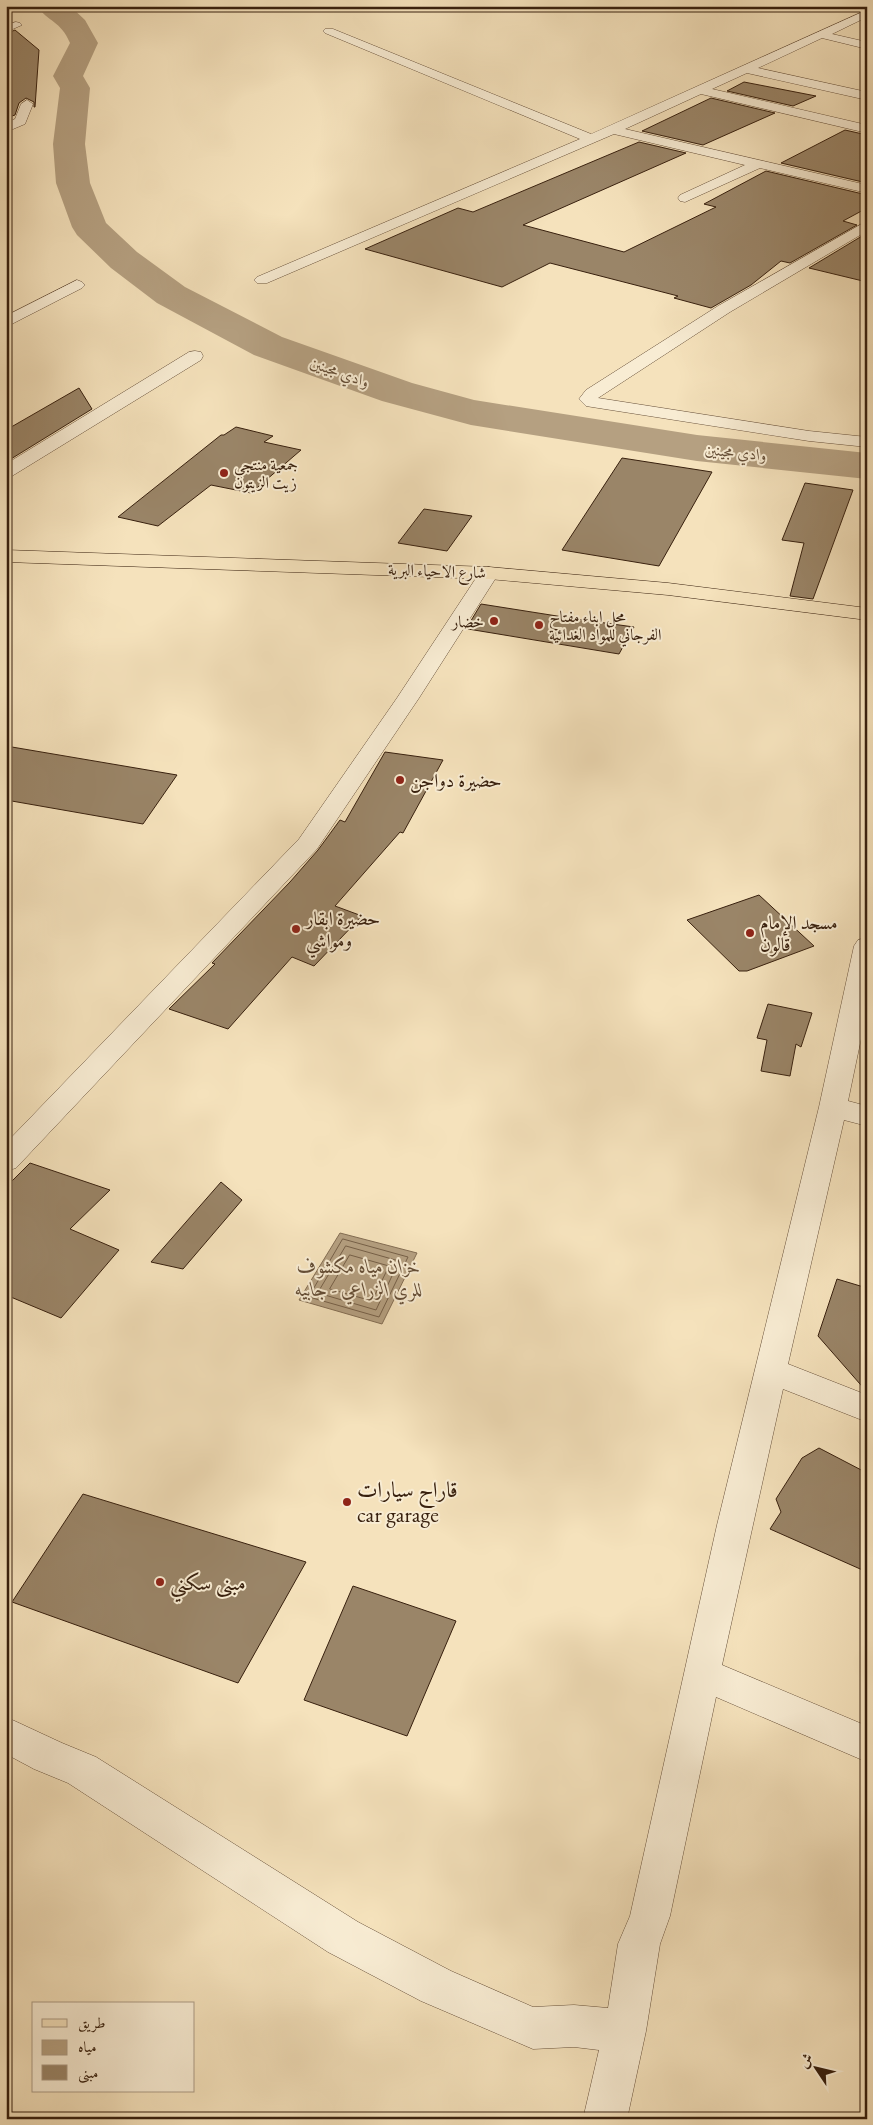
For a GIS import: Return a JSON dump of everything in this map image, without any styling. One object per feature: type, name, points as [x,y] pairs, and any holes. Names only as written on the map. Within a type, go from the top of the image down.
[{"type":"main road","name":"شارع الاحياء البرية","points":[[6,556],[489,573],[668,588],[867,614]]},
{"type":"street","points":[[262,280],[452,201],[614,130],[867,13]]},
{"type":"street","points":[[329,31],[592,139]]},
{"type":"street","points":[[822,34],[867,46]]},
{"type":"street","points":[[744,69],[867,96]]},
{"type":"street","points":[[699,90],[867,129]]},
{"type":"street","points":[[6,128],[20,121],[27,104]]},
{"type":"street","points":[[614,130],[867,189]]},
{"type":"street","points":[[685,198],[758,164]]},
{"type":"street","points":[[863,438],[602,404],[588,399],[592,394],[724,309],[867,225]]},
{"type":"street","points":[[6,322],[77,285]]},
{"type":"street","points":[[6,472],[195,356]]},
{"type":"street","points":[[6,1161],[308,844],[408,698],[489,573]]},
{"type":"street","points":[[605,2119],[626,2031],[639,1944],[650,1916],[734,1525],[863,985],[867,946]]},
{"type":"street","points":[[833,1107],[867,1116]]},
{"type":"street","points":[[772,1371],[867,1409]]},
{"type":"street","points":[[702,1674],[867,1744]]},
{"type":"street","points":[[6,1734],[48,1756],[82,1770],[343,1937],[436,1986],[533,2028],[574,2026],[626,2031]]},
{"type":"water","name":"خزان مياه مكشوف للري الزراعي - جابيه","points":[[340,1233],[417,1253],[382,1324],[299,1300]]},
{"type":"building","points":[[15,30],[39,50],[35,107],[34,102],[26,98],[19,103],[15,115],[6,118],[6,34]]},
{"type":"building","points":[[744,82],[816,96],[793,106],[727,91]]},
{"type":"building","points":[[711,98],[775,113],[703,145],[642,131]]},
{"type":"building","points":[[845,130],[867,135],[867,183],[781,163]]},
{"type":"building","points":[[639,142],[686,153],[523,225],[624,252],[716,207],[704,204],[766,171],[867,195],[867,208],[843,221],[857,225],[790,263],[781,261],[751,285],[711,308],[674,298],[678,296],[550,263],[502,287],[365,249],[458,208],[473,212]]},
{"type":"building","points":[[867,233],[867,282],[809,268]]},
{"type":"building","points":[[79,388],[92,409],[6,462],[6,430]]},
{"type":"building","points":[[236,427],[273,436],[264,442],[301,450],[251,493],[211,485],[158,526],[118,517],[221,435]]},
{"type":"building","points":[[622,458],[712,472],[659,566],[562,550]]},
{"type":"building","points":[[805,483],[853,490],[813,599],[790,596],[804,543],[782,540]]},
{"type":"building","points":[[424,509],[472,516],[447,551],[398,543]]},
{"type":"building","points":[[481,604],[634,627],[619,654],[468,629]]},
{"type":"building","points":[[6,746],[177,775],[143,824],[6,800]]},
{"type":"building","name":"حضيرة ابقار ومواشي","points":[[385,752],[443,760],[403,833],[400,832],[335,906],[362,916],[314,966],[292,957],[228,1029],[169,1009],[215,964],[212,963],[290,882],[318,850],[340,820],[345,822]]},
{"type":"building","name":"مسجد الإمام قالون","points":[[759,895],[814,946],[747,971],[739,971],[687,920]]},
{"type":"building","points":[[768,1004],[812,1013],[801,1047],[796,1044],[790,1076],[761,1071],[767,1040],[757,1038]]},
{"type":"building","points":[[30,1163],[110,1190],[70,1229],[119,1250],[61,1318],[6,1295],[6,1187]]},
{"type":"building","points":[[221,1182],[242,1200],[183,1269],[151,1262]]},
{"type":"building","points":[[837,1279],[867,1288],[867,1392],[818,1336]]},
{"type":"building","points":[[819,1448],[867,1473],[867,1572],[770,1529],[781,1512],[776,1499],[802,1458]]},
{"type":"building","name":"مبنى سكني","points":[[83,1494],[306,1562],[238,1683],[12,1602]]},
{"type":"building","points":[[353,1586],[456,1621],[407,1736],[304,1700]]},
{"type":"waterway","name":"وادي مجينين","points":[[50,6],[71,21],[84,43],[68,76],[75,88],[69,144],[73,183],[90,227],[124,260],[171,295],[268,346],[397,392],[471,412],[697,448],[867,466]]},
{"type":"place","name":"جمعية منتجي زيت الزيتون","points":[[224,473]]},
{"type":"place","name":"خضار","points":[[494,621]]},
{"type":"place","name":"محل ابناء مفتاح الفرجاني للمواد الغدائية","points":[[539,625]]},
{"type":"place","name":"حضيرة دواجن","points":[[400,780]]},
{"type":"place","name":"حضيرة ابقار ومواشي","points":[[296,929]]},
{"type":"place","name":"مسجد الإمام قالون","points":[[750,933]]},
{"type":"place","name":"قاراج سيارات car garage","points":[[347,1502]]},
{"type":"place","name":"مبنى سكني","points":[[160,1582]]}]
